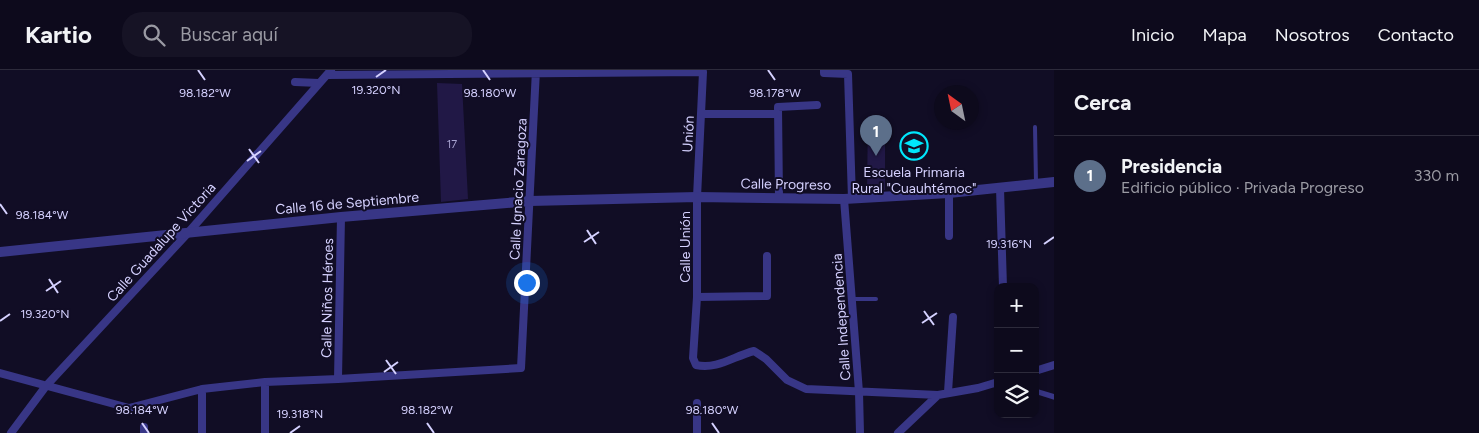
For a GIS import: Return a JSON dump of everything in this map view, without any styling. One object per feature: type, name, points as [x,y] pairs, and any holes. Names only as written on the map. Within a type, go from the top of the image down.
[{"type":"street","points":[[824,70],[824,73],[849,72]]},
{"type":"street","points":[[329,73],[686,71]]},
{"type":"street","name":"Unión","points":[[686,71],[703,72],[697,196]]},
{"type":"street","name":"Calle Ignacio Zaragoza","points":[[338,379],[521,368],[536,72]]},
{"type":"street","name":"Calle Independencia","points":[[849,72],[848,199],[860,433]]},
{"type":"street","name":"Calle Guadalupe Victoria","points":[[11,433],[46,386],[187,234],[329,73]]},
{"type":"street","points":[[296,82],[319,83]]},
{"type":"street","points":[[778,198],[778,107],[818,105]]},
{"type":"street","points":[[702,114],[777,114]]},
{"type":"street","name":"Calle Progreso","points":[[697,196],[848,199],[948,193],[1054,182]]},
{"type":"street","points":[[1000,188],[1003,283]]},
{"type":"street","points":[[948,193],[950,236]]},
{"type":"street","name":"Calle 16 de Septiembre","points":[[0,252],[341,217],[530,201],[697,196]]},
{"type":"street","name":"Calle Unión","points":[[697,196],[697,297],[693,358],[696,365],[707,368],[740,354],[754,352],[766,359],[787,380],[806,389],[859,392]]},
{"type":"street","name":"Calle Niños Héroes","points":[[338,379],[341,217]]},
{"type":"street","points":[[697,297],[767,296],[767,256]]},
{"type":"street","points":[[948,392],[953,317]]},
{"type":"street","points":[[1039,370],[1054,365]]},
{"type":"street","points":[[0,373],[129,408],[202,390],[265,382],[338,379]]},
{"type":"street","points":[[265,382],[265,433]]},
{"type":"street","points":[[859,392],[938,395],[994,383]]},
{"type":"street","points":[[202,390],[202,433]]},
{"type":"street","points":[[1039,391],[1054,397]]},
{"type":"street","points":[[898,433],[938,395]]},
{"type":"street","points":[[697,403],[697,433]]},
{"type":"lane","points":[[1035,127],[1036,184]]},
{"type":"lane","points":[[852,299],[876,299]]},
{"type":"building","points":[[437,83],[462,84],[468,199],[441,202]]},
{"type":"building","points":[[868,116],[885,117],[885,190],[867,191]]},
{"type":"place","name":"Escuela Primaria Rural \"Cuauhtémoc\"","points":[[914,146]]},
{"type":"place","name":"Presidencia","points":[[876,156]]}]
